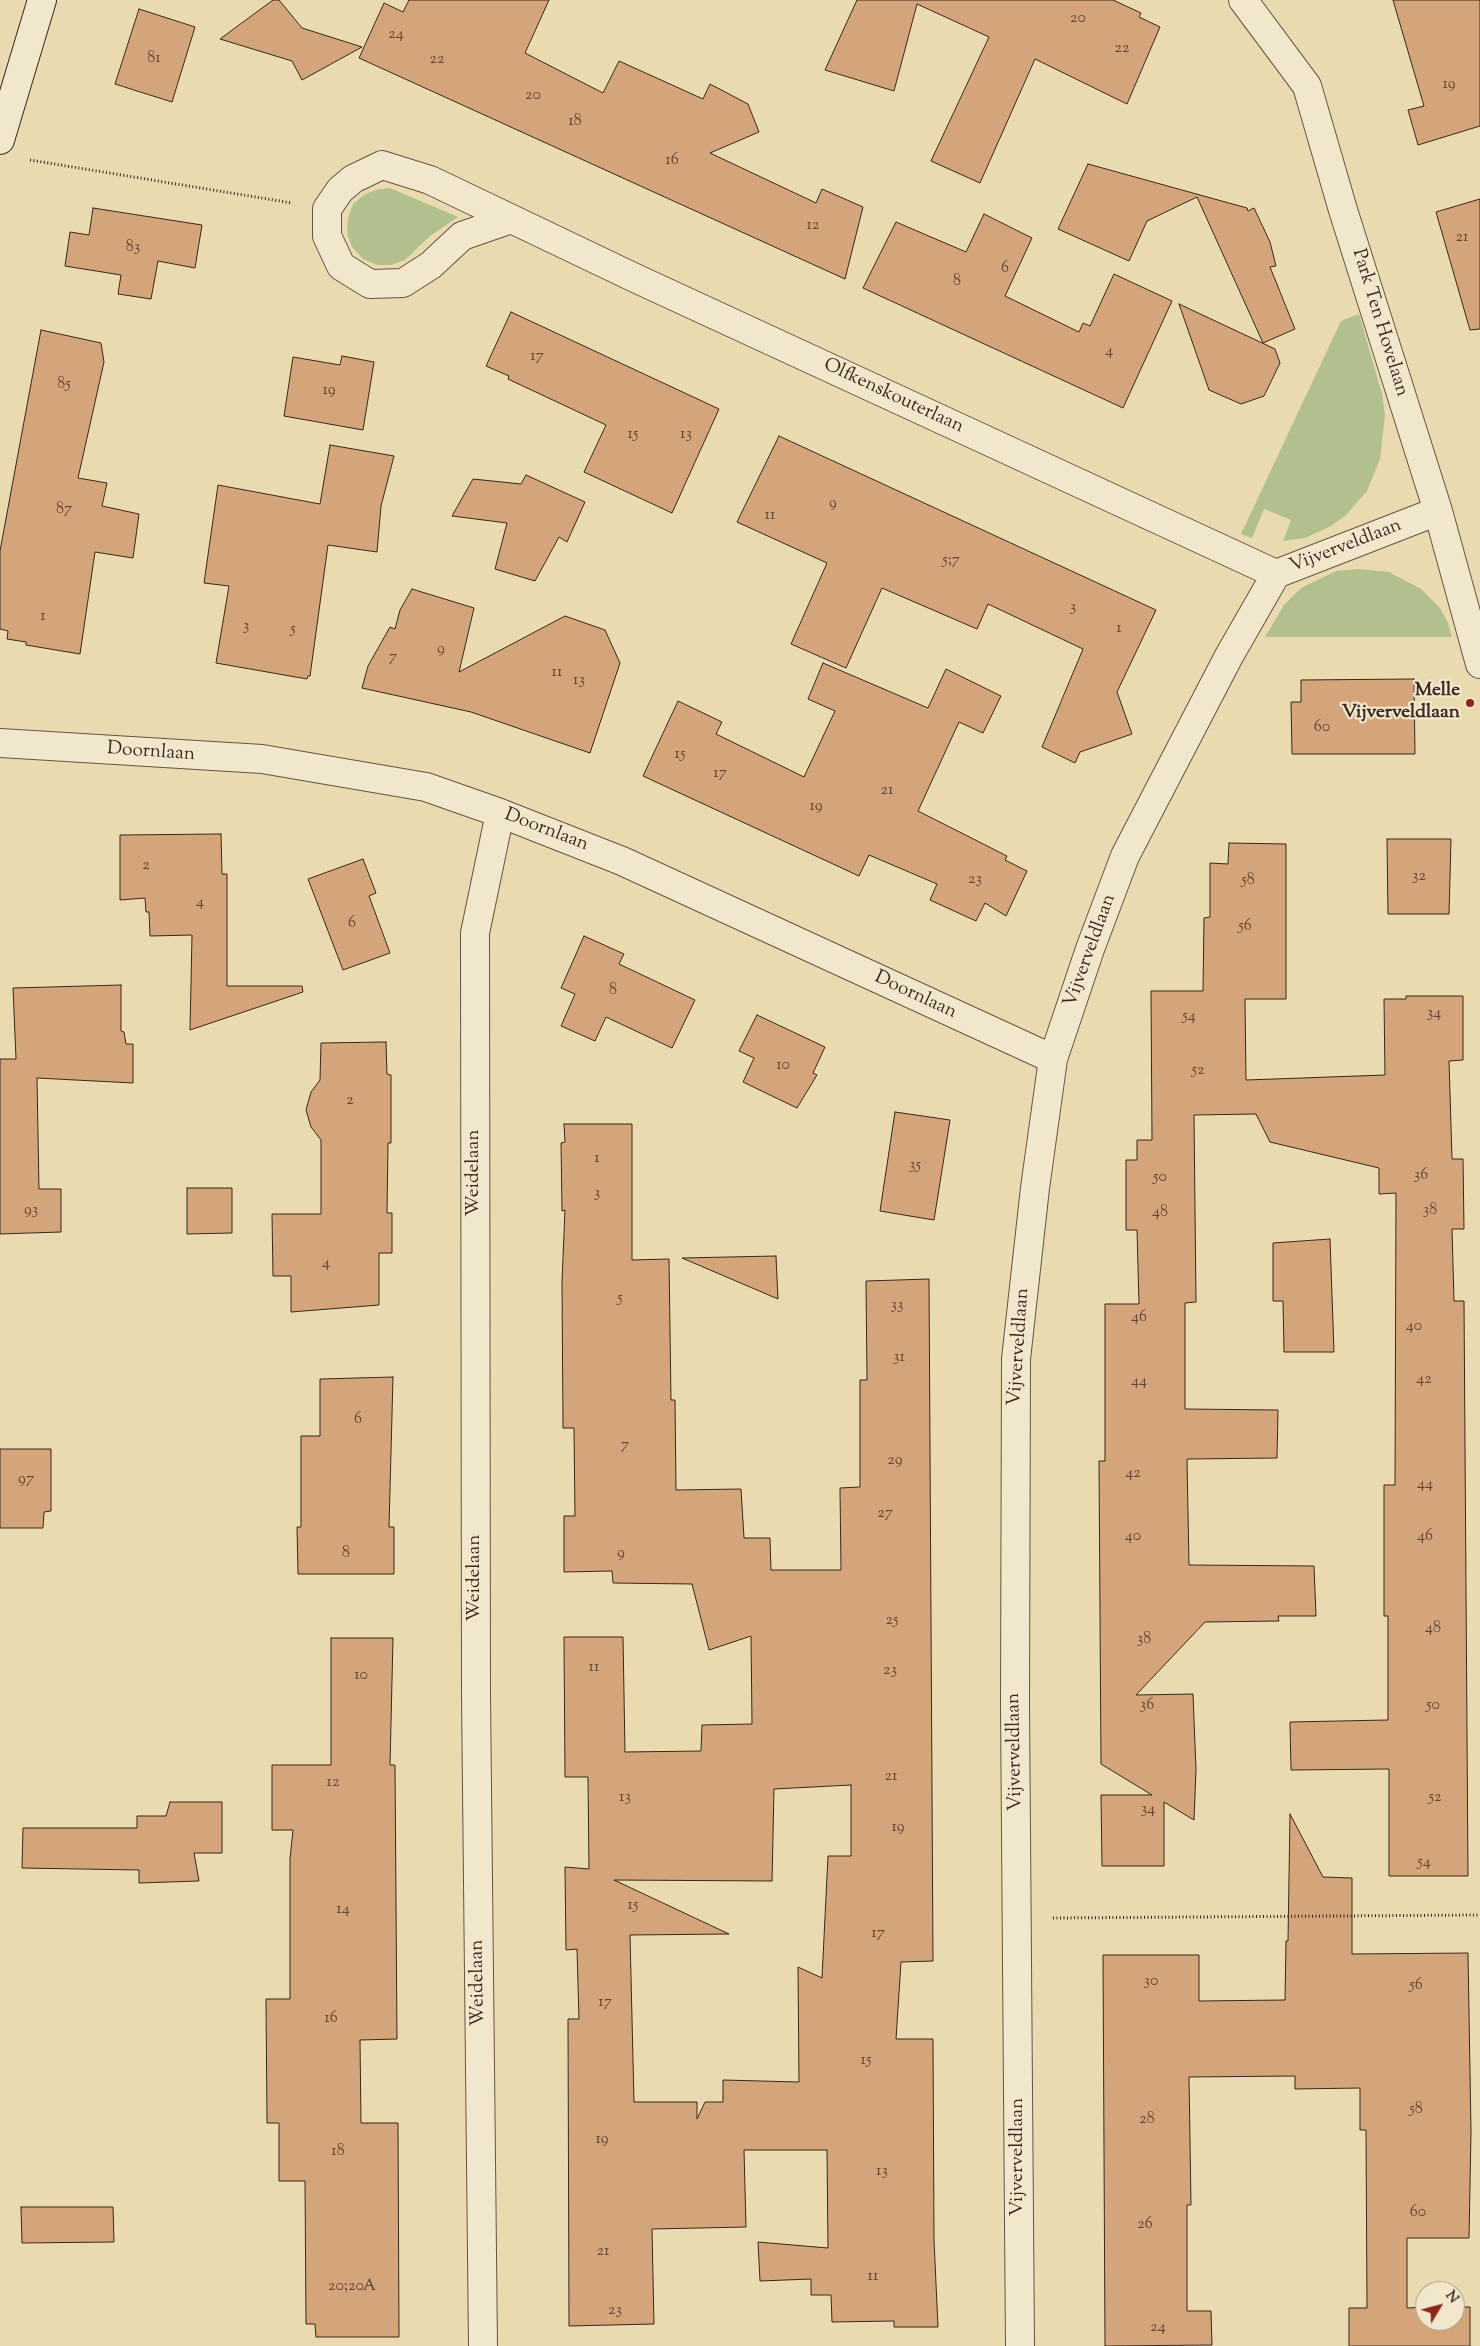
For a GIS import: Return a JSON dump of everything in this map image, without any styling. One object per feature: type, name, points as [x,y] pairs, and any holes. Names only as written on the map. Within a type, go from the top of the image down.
[{"type":"street","points":[[0,140],[42,0]]},
{"type":"street","name":"Park Ten Hovelaan","points":[[1243,0],[1307,86],[1346,219],[1438,511],[1480,664]]},
{"type":"street","name":"Olfkenskouterlaan","points":[[327,209],[340,190],[353,179],[382,165],[430,180],[1276,574]]},
{"type":"street","points":[[327,209],[327,236],[341,266],[370,284],[403,283],[431,265],[462,236],[511,219]]},
{"type":"street","name":"Vijverveldlaan","points":[[1020,2346],[1015,1706],[1016,1359],[1035,1188],[1053,1059],[1090,949],[1125,856],[1229,656],[1276,574],[1438,511]]},
{"type":"street","name":"Doornlaan","points":[[0,743],[262,759],[426,787],[500,813],[622,861],[1053,1059]]},
{"type":"street","name":"Weidelaan","points":[[483,2346],[476,1695],[475,933],[500,813]]},
{"type":"path","points":[[29,160],[327,209]]},
{"type":"path","points":[[1018,1918],[1480,1915]]},
{"type":"green space","points":[[390,188],[458,217],[430,236],[405,260],[391,265],[377,265],[363,259],[352,247],[347,233],[348,218],[353,204],[365,194],[379,189]]},
{"type":"green space","points":[[1359,314],[1382,394],[1385,415],[1380,459],[1367,491],[1345,516],[1331,526],[1305,538],[1283,541],[1291,520],[1264,509],[1252,538],[1241,534],[1341,321]]},
{"type":"green space","points":[[1358,569],[1389,572],[1421,589],[1440,608],[1448,623],[1452,637],[1265,637],[1284,605],[1301,588],[1336,571]]},
{"type":"building","points":[[273,0],[279,0],[302,28],[362,47],[302,80],[292,61],[220,39]]},
{"type":"building","points":[[409,0],[549,0],[525,53],[603,93],[619,61],[703,99],[710,84],[748,104],[759,132],[710,153],[816,203],[822,189],[863,207],[845,279],[359,58],[384,3],[403,12]]},
{"type":"building","points":[[857,0],[1113,0],[1141,13],[1139,17],[1160,27],[1127,104],[1035,59],[980,183],[931,161],[989,37],[917,4],[894,91],[825,70]]},
{"type":"building","points":[[1393,0],[1480,0],[1480,126],[1418,145],[1408,110],[1424,106]]},
{"type":"building","points":[[139,9],[195,27],[172,102],[115,84]]},
{"type":"building","points":[[1088,164],[1247,208],[1248,211],[1254,208],[1270,242],[1276,266],[1270,267],[1295,329],[1263,343],[1197,197],[1147,221],[1129,261],[1058,229]]},
{"type":"building","points":[[1480,199],[1480,329],[1470,330],[1436,212]]},
{"type":"building","points":[[93,208],[202,225],[195,268],[158,261],[151,299],[118,294],[121,275],[65,266],[70,232],[89,235]]},
{"type":"building","points":[[984,214],[1032,238],[1005,296],[1079,332],[1083,323],[1090,326],[1114,274],[1172,301],[1123,408],[863,288],[896,222],[966,252]]},
{"type":"building","points":[[1179,304],[1275,349],[1280,363],[1264,396],[1241,404],[1209,390]]},
{"type":"building","points":[[511,312],[719,409],[672,513],[584,472],[606,425],[508,379],[509,376],[486,366]]},
{"type":"building","points":[[41,330],[101,343],[104,362],[78,478],[107,483],[102,506],[139,514],[133,558],[95,552],[80,654],[26,645],[26,642],[7,639],[8,631],[0,629],[0,551]]},
{"type":"building","points":[[342,356],[374,362],[363,430],[284,416],[293,357],[340,365]]},
{"type":"building","points":[[779,436],[1156,610],[1117,692],[1132,734],[1080,752],[1075,763],[1042,747],[1083,649],[988,604],[977,629],[882,588],[846,668],[791,644],[827,563],[737,522]]},
{"type":"building","points":[[330,445],[394,456],[381,506],[377,552],[328,545],[310,676],[307,679],[216,663],[229,586],[204,583],[218,485],[320,504]]},
{"type":"building","points":[[526,475],[585,502],[567,542],[559,537],[535,581],[495,569],[507,523],[452,516],[473,479],[521,484]]},
{"type":"building","points":[[412,589],[474,608],[459,672],[565,616],[605,630],[620,663],[590,753],[471,712],[362,688],[368,666],[390,627],[395,629],[400,610]]},
{"type":"building","points":[[823,663],[928,708],[946,669],[1001,696],[983,733],[959,722],[918,811],[1007,856],[1005,860],[1027,871],[1006,916],[985,903],[976,921],[930,900],[937,884],[869,855],[859,876],[643,776],[678,701],[722,722],[716,734],[804,777],[835,711],[808,699]]},
{"type":"building","points":[[1414,679],[1415,754],[1292,754],[1291,702],[1301,702],[1301,680]]},
{"type":"building","points":[[221,834],[222,874],[227,874],[227,986],[302,986],[303,992],[190,1030],[192,935],[150,936],[149,912],[146,912],[145,898],[120,900],[120,835]]},
{"type":"building","points":[[1387,839],[1451,839],[1449,914],[1388,914]]},
{"type":"building","points":[[1229,843],[1286,844],[1286,999],[1245,999],[1246,1080],[1385,1075],[1384,999],[1406,999],[1406,996],[1463,996],[1463,1060],[1449,1061],[1452,1159],[1463,1159],[1464,1229],[1452,1229],[1454,1301],[1464,1301],[1468,1876],[1389,1876],[1389,1769],[1291,1770],[1290,1722],[1388,1720],[1388,1616],[1384,1616],[1384,1485],[1395,1485],[1396,1193],[1379,1194],[1379,1168],[1270,1142],[1256,1114],[1194,1115],[1196,1302],[1185,1303],[1185,1409],[1278,1410],[1277,1458],[1187,1459],[1189,1565],[1314,1566],[1316,1616],[1278,1616],[1279,1621],[1205,1622],[1136,1695],[1193,1694],[1196,1770],[1194,1820],[1164,1802],[1164,1866],[1102,1866],[1101,1795],[1152,1795],[1101,1764],[1099,1461],[1105,1461],[1105,1304],[1139,1304],[1137,1230],[1126,1230],[1126,1160],[1137,1160],[1137,1140],[1152,1140],[1151,991],[1203,991],[1204,918],[1210,917],[1210,863],[1228,864]]},
{"type":"building","points":[[363,859],[376,893],[369,896],[390,953],[343,970],[308,879]]},
{"type":"building","points":[[584,936],[624,954],[619,964],[695,1000],[672,1048],[606,1017],[595,1041],[561,1026],[575,994],[561,988]]},
{"type":"building","points":[[121,985],[121,1031],[124,1032],[126,1044],[133,1044],[133,1083],[37,1078],[39,1189],[61,1189],[61,1232],[0,1234],[0,1059],[16,1059],[13,988]]},
{"type":"building","points":[[757,1015],[825,1047],[813,1073],[817,1075],[797,1108],[743,1082],[754,1058],[739,1051]]},
{"type":"building","points":[[386,1042],[387,1074],[391,1075],[391,1143],[388,1143],[387,1213],[392,1213],[392,1253],[379,1253],[379,1305],[291,1312],[291,1276],[273,1276],[272,1214],[321,1214],[321,1140],[311,1127],[306,1110],[311,1092],[320,1080],[321,1043]]},
{"type":"building","points":[[895,1112],[950,1120],[934,1220],[880,1211]]},
{"type":"building","points":[[564,1124],[632,1124],[632,1260],[669,1259],[671,1400],[675,1400],[676,1490],[741,1489],[744,1538],[770,1538],[771,1570],[841,1570],[840,1488],[860,1487],[860,1380],[867,1380],[866,1281],[929,1279],[933,1961],[901,1962],[896,2039],[933,2039],[934,2240],[938,2327],[894,2327],[894,2321],[832,2322],[831,2295],[811,2295],[811,2279],[760,2281],[758,2242],[828,2248],[827,2150],[744,2150],[746,2227],[652,2229],[654,2324],[569,2326],[568,2019],[579,2019],[577,1949],[566,1950],[565,1867],[589,1869],[588,1777],[565,1777],[564,1637],[623,1637],[625,1752],[701,1751],[702,1725],[752,1724],[751,1636],[709,1650],[692,1584],[613,1583],[612,1571],[564,1572],[564,1516],[575,1516],[574,1428],[563,1428],[562,1281],[565,1210],[562,1211],[561,1143],[565,1142]],"holes":[[[851,1785],[851,1856],[828,1856],[822,1978],[798,1967],[799,2082],[723,2080],[723,2102],[705,2102],[697,2119],[697,2102],[634,2102],[630,1935],[729,1934],[614,1880],[772,1881],[774,1789]]]},
{"type":"building","points":[[187,1188],[232,1188],[232,1233],[187,1234]]},
{"type":"building","points":[[1330,1239],[1334,1352],[1284,1352],[1283,1301],[1273,1301],[1273,1243]]},
{"type":"building","points":[[776,1256],[778,1299],[682,1258]]},
{"type":"building","points":[[393,1377],[389,1527],[394,1527],[394,1574],[298,1574],[297,1527],[301,1527],[301,1436],[320,1436],[320,1379]]},
{"type":"building","points":[[0,1449],[51,1449],[51,1511],[44,1512],[43,1528],[0,1528]]},
{"type":"building","points":[[331,1638],[393,1638],[390,1765],[395,1765],[397,2039],[360,2040],[361,2123],[398,2123],[399,2337],[316,2337],[315,2324],[306,2324],[305,2181],[279,2181],[279,2123],[267,2123],[266,1999],[290,1999],[290,1859],[293,1830],[272,1830],[272,1765],[331,1765]]},
{"type":"building","points":[[170,1802],[222,1802],[222,1853],[194,1853],[199,1881],[139,1883],[139,1870],[22,1868],[23,1828],[137,1828],[137,1816],[166,1816]]},
{"type":"building","points":[[1290,1814],[1323,1877],[1352,1878],[1352,1954],[1468,1953],[1471,2132],[1469,2238],[1407,2238],[1407,2308],[1415,2308],[1415,2331],[1465,2331],[1465,2307],[1470,2307],[1470,2346],[1349,2346],[1349,2308],[1367,2308],[1366,2130],[1360,2130],[1360,2088],[1295,2089],[1295,2076],[1189,2077],[1191,2205],[1187,2205],[1187,2311],[1211,2311],[1212,2345],[1105,2346],[1103,1955],[1199,1955],[1199,2001],[1285,2000],[1286,1941],[1288,1941]]},
{"type":"building","points":[[21,2207],[113,2207],[114,2242],[22,2243]]},
{"type":"place","name":"Melle Vijverveldlaan","points":[[1470,703]]}]
